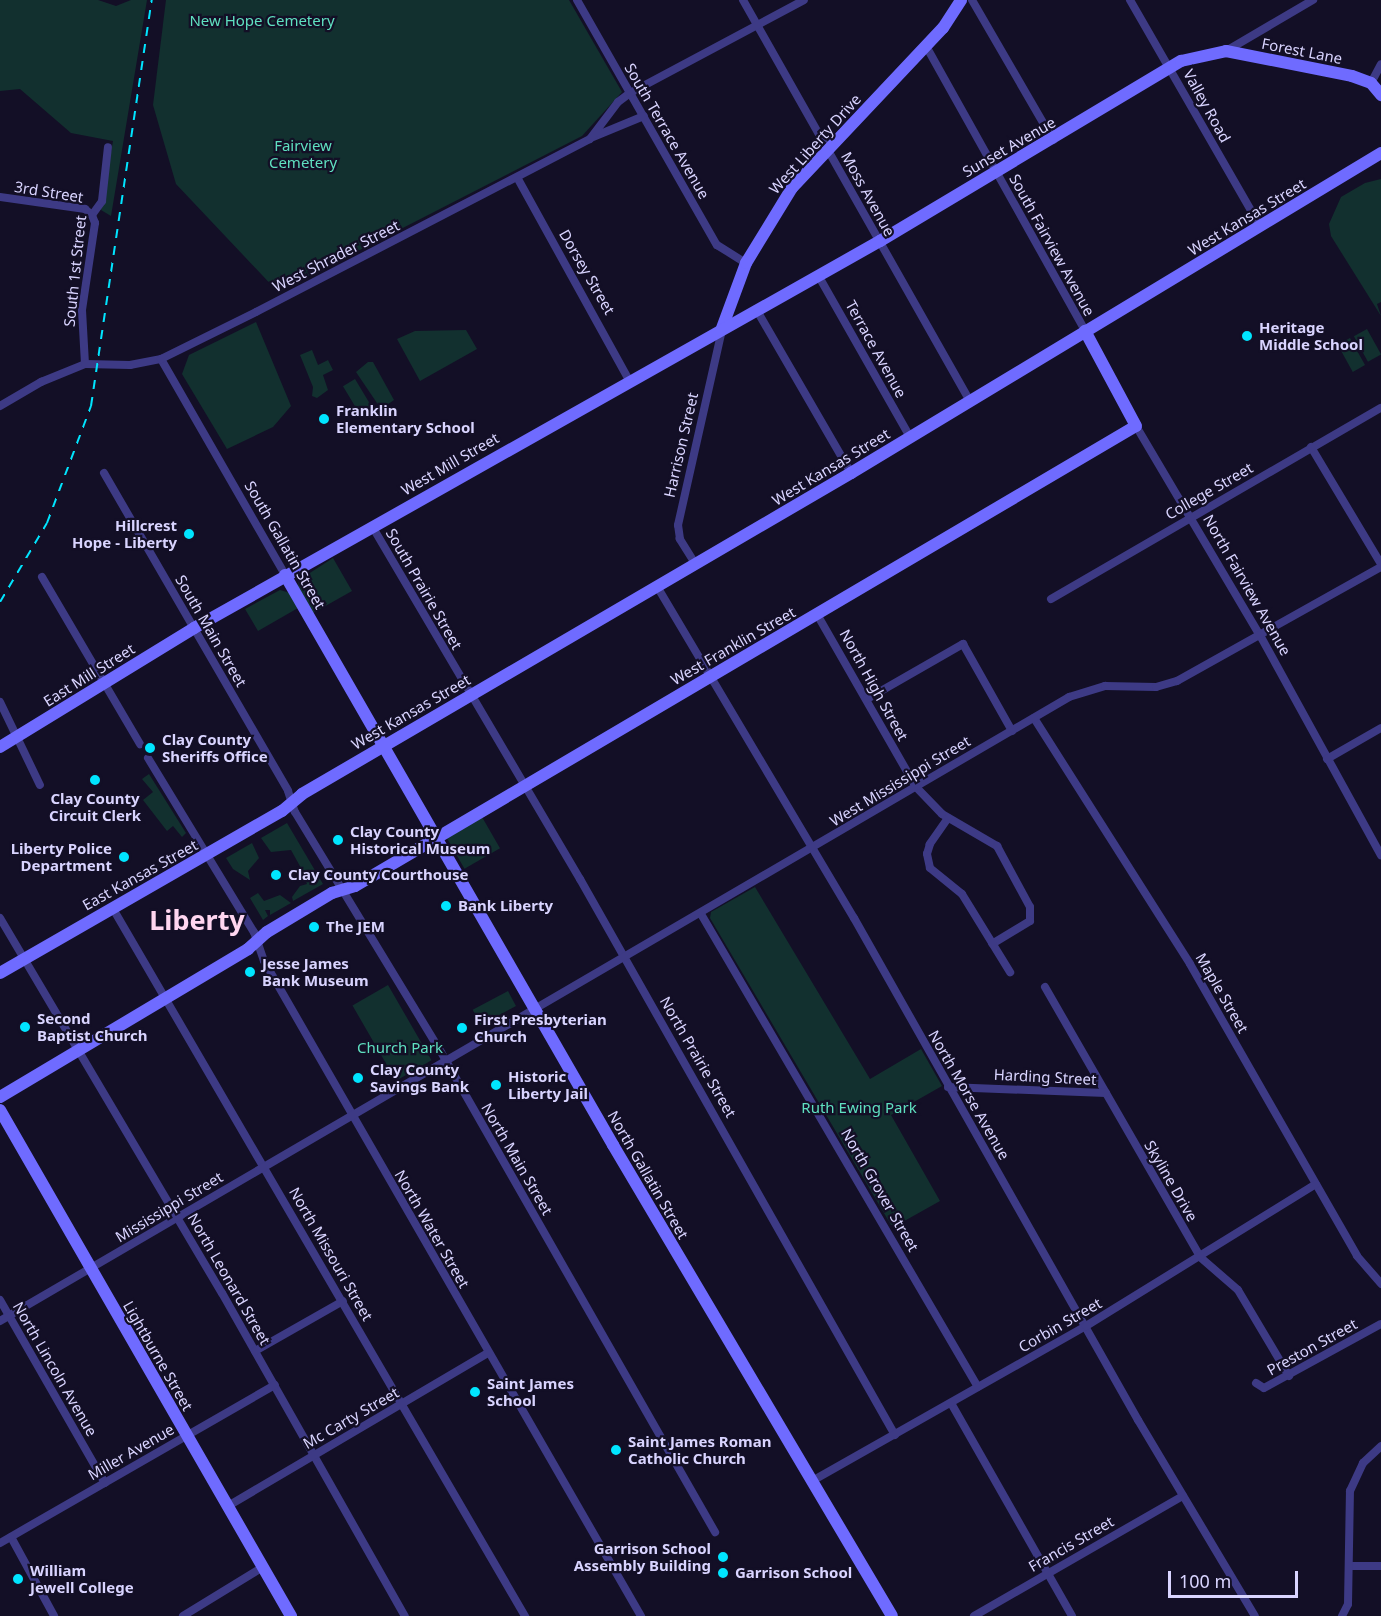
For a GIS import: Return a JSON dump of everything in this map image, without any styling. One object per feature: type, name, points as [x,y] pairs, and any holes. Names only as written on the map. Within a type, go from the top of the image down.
[{"type":"street","name":"South Terrace Avenue","points":[[577,0],[717,245],[746,263]]},
{"type":"street","name":"Moss Avenue","points":[[742,0],[969,401]]},
{"type":"street","name":"West Shrader Street","points":[[590,139],[618,102],[630,93],[804,0]]},
{"type":"street","name":"West Liberty Drive","points":[[722,328],[746,263],[792,188],[926,46],[961,0]]},
{"type":"street","points":[[972,0],[1053,140]]},
{"type":"street","name":"Valley Road","points":[[1130,0],[1260,226]]},
{"type":"street","name":"Sunset Avenue","points":[[722,328],[880,242],[1170,68],[1197,55],[1226,51],[1313,0]]},
{"type":"street","name":"South Fairview Avenue","points":[[926,46],[1085,332]]},
{"type":"street","name":"Forest Lane","points":[[1226,51],[1371,83]]},
{"type":"street","points":[[1381,64],[1371,83],[1381,95]]},
{"type":"street","name":"West Shrader Street","points":[[85,364],[130,364],[161,359],[518,179],[590,139],[644,116]]},
{"type":"street","name":"South 1st Street","points":[[85,364],[82,310],[95,223],[92,215],[102,201],[108,147]]},
{"type":"street","name":"West Kansas Street","points":[[293,802],[851,473],[1381,153]]},
{"type":"street","name":"Dorsey Street","points":[[518,179],[629,380]]},
{"type":"street","name":"3rd Street","points":[[0,197],[85,209],[92,215]]},
{"type":"street","name":"Terrace Avenue","points":[[818,275],[910,437]]},
{"type":"street","points":[[756,309],[851,473]]},
{"type":"street","name":"West Mill Street","points":[[194,628],[722,328]]},
{"type":"street","name":"Harrison Street","points":[[696,565],[680,539],[678,525],[722,328]]},
{"type":"street","name":"North Fairview Avenue","points":[[1085,332],[1136,426],[1261,637],[1381,855]]},
{"type":"street","name":"South Gallatin Street","points":[[161,359],[384,747]]},
{"type":"street","points":[[0,406],[41,382],[85,364]]},
{"type":"street","name":"College Street","points":[[1051,599],[1381,408]]},
{"type":"street","name":"West Franklin Street","points":[[0,1097],[166,998],[332,893],[344,890],[710,676],[818,616],[1136,426]]},
{"type":"street","points":[[1311,447],[1381,565]]},
{"type":"street","name":"South Main Street","points":[[104,473],[293,802]]},
{"type":"street","name":"South Prairie Street","points":[[372,526],[471,696]]},
{"type":"street","name":"West Mississippi Street","points":[[351,1116],[701,914],[1069,697],[1105,687],[1156,687],[1177,681],[1261,637],[1381,565]]},
{"type":"street","points":[[42,577],[140,744]]},
{"type":"street","name":"North Morse Avenue","points":[[658,588],[813,848],[1183,1496],[1255,1616]]},
{"type":"street","name":"North High Street","points":[[818,616],[916,787],[948,818],[997,846],[1030,907],[1030,921],[992,945]]},
{"type":"street","name":"East Mill Street","points":[[0,747],[194,628]]},
{"type":"street","points":[[867,699],[963,644],[1012,731]]},
{"type":"street","name":"North Prairie Street","points":[[471,696],[625,958],[895,1435]]},
{"type":"street","points":[[0,702],[40,785]]},
{"type":"street","name":"Maple Street","points":[[1034,718],[1190,964],[1357,1256],[1381,1284]]},
{"type":"street","points":[[1327,759],[1381,728]]},
{"type":"street","name":"North Gallatin Street","points":[[384,747],[535,1010],[892,1616]]},
{"type":"street","name":"North Water Street","points":[[148,758],[205,854],[215,863],[351,1116],[641,1616]]},
{"type":"street","name":"East Kansas Street","points":[[0,973],[293,802]]},
{"type":"street","name":"North Main Street","points":[[293,802],[297,815],[446,1061],[715,1532]]},
{"type":"street","points":[[948,818],[927,854],[930,868],[962,894],[1010,972]]},
{"type":"street","name":"North Missouri Street","points":[[111,907],[265,1166],[525,1616]]},
{"type":"street","name":"North Grover Street","points":[[701,914],[978,1387]]},
{"type":"street","name":"North Leonard Street","points":[[0,918],[178,1217],[405,1616]]},
{"type":"street","name":"Skyline Drive","points":[[1045,987],[1200,1257],[1239,1290],[1289,1376]]},
{"type":"street","name":"Harding Street","points":[[948,1087],[1106,1093]]},
{"type":"street","name":"Lightburne Street","points":[[0,1110],[291,1616]]},
{"type":"street","name":"Mississippi Street","points":[[0,1321],[351,1116]]},
{"type":"street","name":"Corbin Street","points":[[812,1481],[1086,1326],[1316,1184]]},
{"type":"street","name":"North Lincoln Avenue","points":[[0,1300],[105,1483]]},
{"type":"street","points":[[255,1351],[342,1300]]},
{"type":"street","name":"Preston Street","points":[[1256,1383],[1264,1388],[1381,1324]]},
{"type":"street","name":"Mc Carty Street","points":[[228,1506],[488,1353]]},
{"type":"street","name":"Miller Avenue","points":[[0,1543],[275,1385]]},
{"type":"street","points":[[951,1403],[1072,1616]]},
{"type":"street","points":[[1342,1616],[1348,1604],[1350,1491],[1363,1463],[1381,1446]]},
{"type":"street","name":"Francis Street","points":[[974,1616],[1183,1496]]},
{"type":"street","points":[[11,1536],[54,1616]]},
{"type":"street","points":[[1349,1566],[1381,1566]]},
{"type":"street","points":[[183,1616],[263,1567]]},
{"type":"green space","points":[[0,0],[98,0],[116,6],[131,0],[147,0],[111,216],[101,210],[113,141],[71,133],[20,89],[0,91]]},
{"type":"green space","name":"Fairview Cemetery","points":[[166,0],[569,0],[622,92],[582,136],[278,292],[176,184],[153,105]]},
{"type":"green space","points":[[1381,179],[1381,302],[1377,304],[1381,316],[1331,236],[1329,224],[1341,197],[1365,183]]},
{"type":"green space","points":[[256,322],[291,406],[273,427],[227,449],[182,374],[189,355]]},
{"type":"green space","points":[[1367,329],[1381,354],[1368,362],[1354,336]]},
{"type":"green space","points":[[466,330],[477,349],[420,381],[397,339],[415,331]]},
{"type":"green space","points":[[1350,338],[1365,365],[1353,372],[1338,345]]},
{"type":"green space","points":[[312,350],[318,365],[328,360],[333,370],[323,375],[328,390],[317,398],[312,396],[313,387],[300,355]]},
{"type":"green space","points":[[368,362],[373,362],[394,400],[381,409],[356,372]]},
{"type":"green space","points":[[355,379],[371,406],[359,413],[343,386]]},
{"type":"green space","points":[[333,558],[352,591],[313,613],[298,587],[299,580]]},
{"type":"green space","points":[[280,590],[290,593],[298,608],[258,631],[245,609]]},
{"type":"green space","points":[[149,774],[186,833],[182,837],[173,826],[167,831],[143,800],[153,792],[142,779]]},
{"type":"green space","points":[[482,817],[500,848],[464,869],[446,838]]},
{"type":"green space","points":[[287,823],[323,884],[293,901],[292,897],[300,886],[307,884],[301,868],[291,850],[271,852],[261,838]]},
{"type":"green space","points":[[252,843],[259,858],[248,871],[250,880],[233,869],[226,858]]},
{"type":"green space","name":"Ruth Ewing Park","points":[[755,887],[870,1079],[921,1049],[942,1086],[891,1115],[940,1201],[899,1224],[891,1225],[710,918],[711,912]]},
{"type":"green space","points":[[258,893],[264,901],[280,895],[291,903],[270,915],[270,910],[265,910],[268,916],[263,920],[250,898]]},
{"type":"green space","name":"Church Park","points":[[388,985],[432,1060],[396,1081],[352,1006]]},
{"type":"green space","points":[[508,991],[516,1006],[481,1025],[473,1010]]},
{"type":"railway","points":[[0,602],[47,523],[91,406],[152,0]]},
{"type":"place","name":"Heritage Middle School","points":[[1247,336]]},
{"type":"place","name":"Franklin Elementary School","points":[[324,419]]},
{"type":"place","name":"Hillcrest Hope - Liberty","points":[[189,534]]},
{"type":"place","name":"Clay County Sheriffs Office","points":[[150,748]]},
{"type":"place","name":"Clay County Circuit Clerk","points":[[95,780]]},
{"type":"place","name":"Clay County Historical Museum","points":[[338,840]]},
{"type":"place","name":"Liberty Police Department","points":[[124,857]]},
{"type":"place","name":"Clay County Courthouse","points":[[276,875]]},
{"type":"place","name":"Bank Liberty","points":[[446,906]]},
{"type":"place","name":"The JEM","points":[[314,927]]},
{"type":"place","name":"Jesse James Bank Museum","points":[[250,972]]},
{"type":"place","name":"Second Baptist Church","points":[[25,1027]]},
{"type":"place","name":"First Presbyterian Church","points":[[462,1028]]},
{"type":"place","name":"Clay County Savings Bank","points":[[358,1078]]},
{"type":"place","name":"Historic Liberty Jail","points":[[496,1085]]},
{"type":"place","name":"Saint James School","points":[[475,1392]]},
{"type":"place","name":"Saint James Roman Catholic Church","points":[[616,1450]]},
{"type":"place","name":"Garrison School Assembly Building","points":[[723,1557]]},
{"type":"place","name":"Garrison School","points":[[723,1573]]},
{"type":"place","name":"William Jewell College","points":[[18,1579]]},
{"type":"district","name":"Liberty","points":[[197,920]]},
{"type":"park label","name":"New Hope Cemetery","points":[[262,21]]}]
